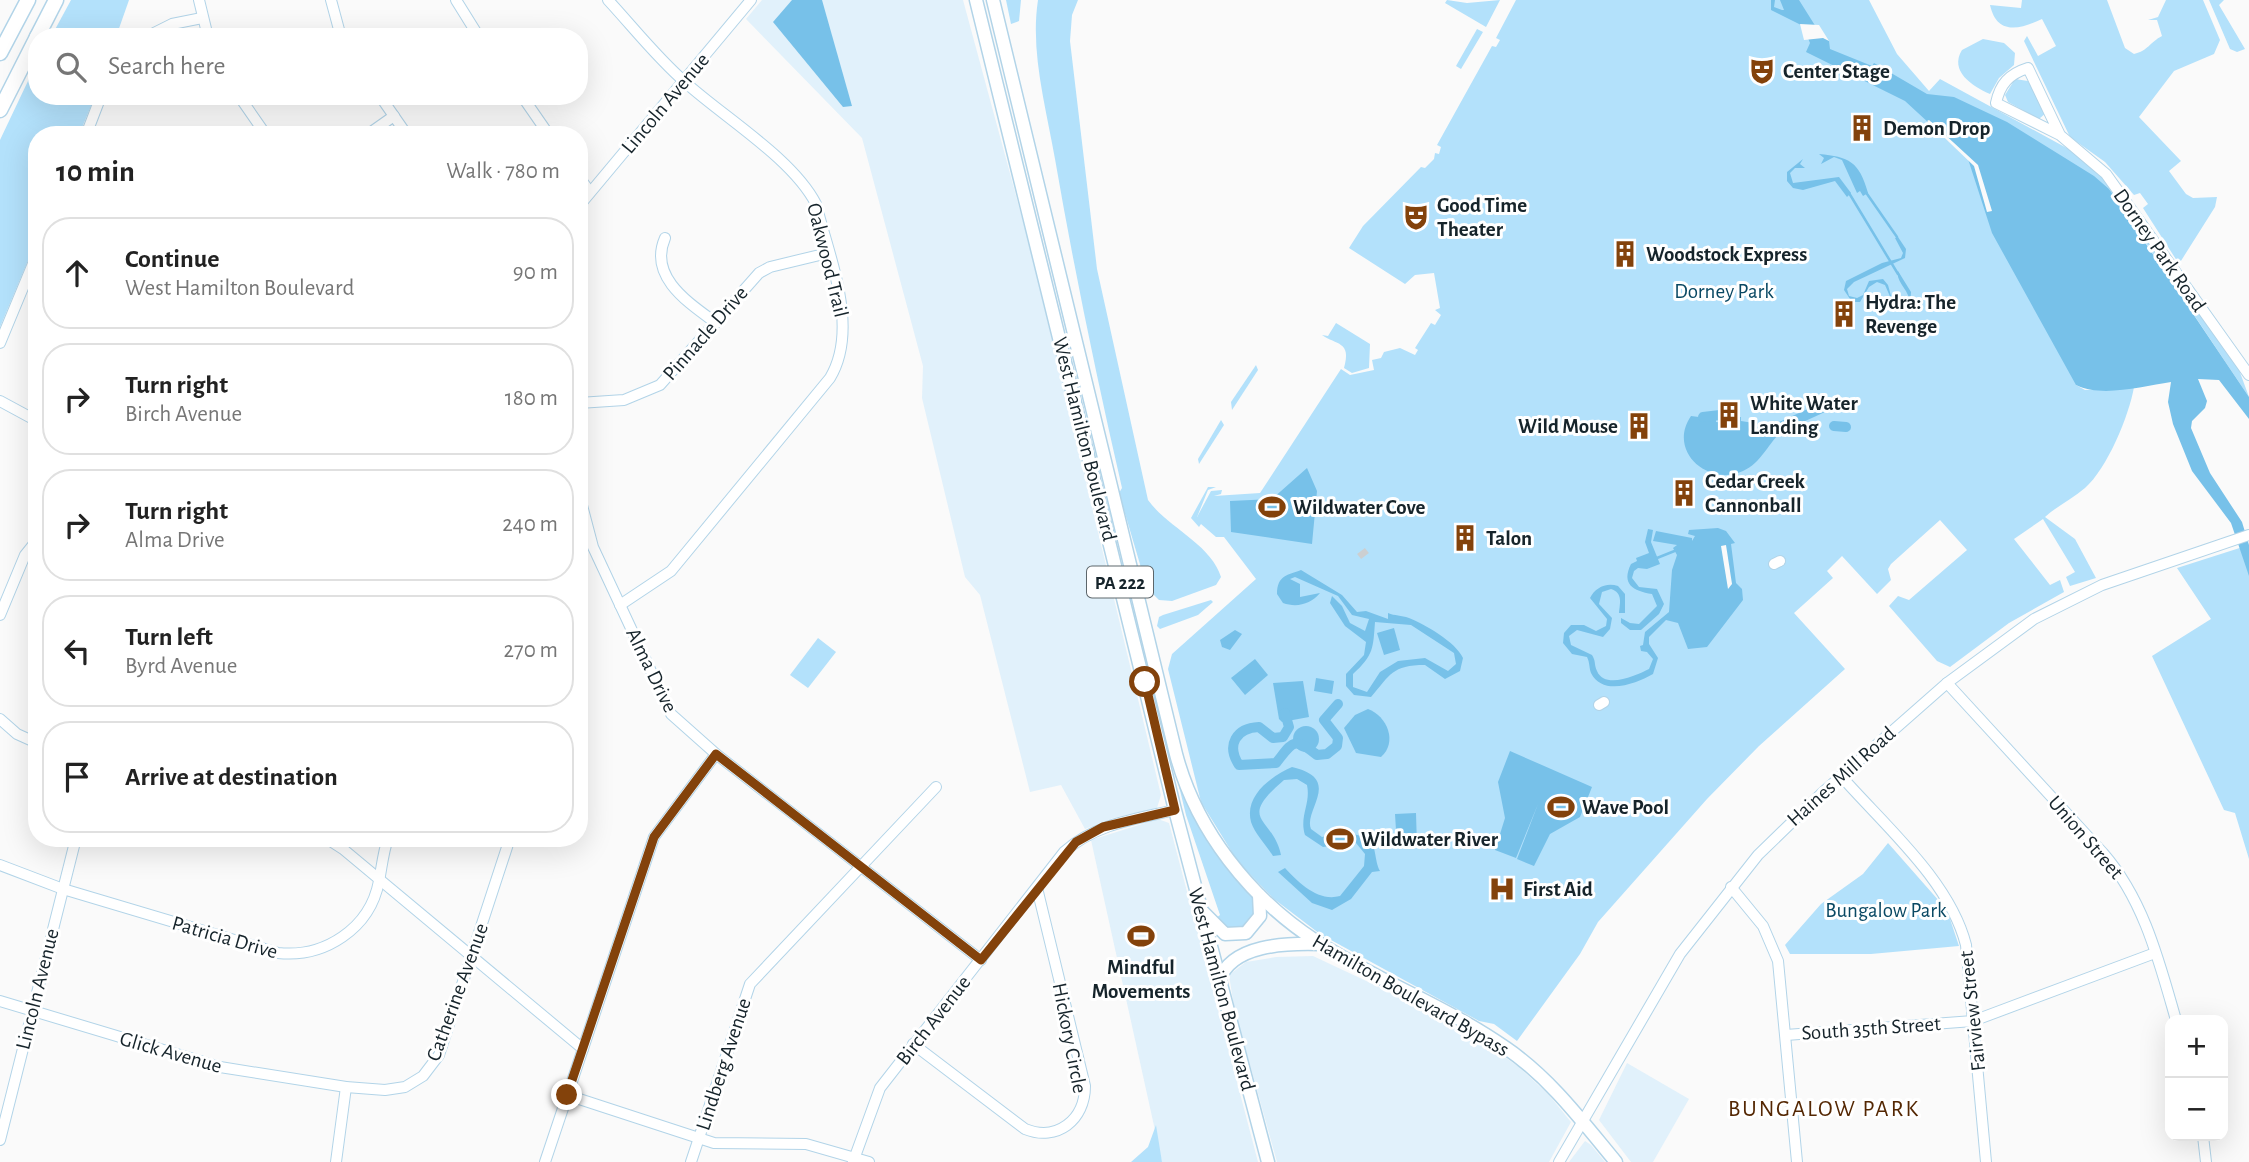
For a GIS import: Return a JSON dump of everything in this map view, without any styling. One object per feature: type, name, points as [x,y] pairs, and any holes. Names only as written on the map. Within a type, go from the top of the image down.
[{"type":"highway","points":[[0,53],[28,0]]},
{"type":"highway","points":[[42,28],[56,0]]},
{"type":"highway","points":[[0,110],[28,55]]},
{"type":"main road","name":"West Hamilton Boulevard","points":[[976,0],[1175,810],[1268,1162]]},
{"type":"main road","name":"West Hamilton Boulevard","points":[[993,0],[1178,761],[1205,824],[1238,872],[1259,894]]},
{"type":"main road","points":[[1200,909],[1219,930],[1237,936],[1247,933],[1257,922],[1262,910],[1259,894]]},
{"type":"main road","name":"Hamilton Boulevard Bypass","points":[[1259,894],[1320,944],[1487,1035],[1550,1084],[1616,1162]]},
{"type":"main road","points":[[1219,981],[1226,966],[1252,952],[1289,943],[1320,944]]},
{"type":"street","points":[[199,0],[205,28]]},
{"type":"street","points":[[331,0],[339,28]]},
{"type":"street","points":[[456,0],[473,28]]},
{"type":"street","name":"Oakwood Trail","points":[[608,0],[683,81],[801,180],[816,204],[845,327],[837,366],[676,565],[659,581],[620,605]]},
{"type":"street","name":"Lincoln Avenue","points":[[588,195],[751,0]]},
{"type":"street","points":[[164,28],[202,18]]},
{"type":"street","name":"Dorney Park Road","points":[[2060,135],[2028,68],[2014,72],[2000,87],[1996,103],[2060,135],[2121,191],[2249,375]]},
{"type":"street","points":[[89,126],[98,105]]},
{"type":"street","points":[[245,105],[260,126]]},
{"type":"street","points":[[386,105],[401,126]]},
{"type":"street","points":[[528,105],[543,126]]},
{"type":"street","points":[[380,126],[394,116]]},
{"type":"street","points":[[666,238],[660,258],[667,279],[685,300],[716,323]]},
{"type":"street","name":"Pinnacle Drive","points":[[588,402],[624,400],[660,385],[759,273],[770,267],[828,253]]},
{"type":"street","points":[[0,343],[28,288]]},
{"type":"street","points":[[0,401],[28,417]]},
{"type":"street","name":"Alma Drive","points":[[588,528],[593,547],[671,714],[716,754],[981,960]]},
{"type":"street","name":"Haines Mill Road","points":[[1559,1162],[1665,976],[1731,887],[1789,823],[1947,683],[2002,640],[2067,601],[2137,571],[2249,535]]},
{"type":"street","points":[[0,615],[28,551]]},
{"type":"street","name":"Union Street","points":[[1947,683],[2115,867],[2138,904],[2174,1015]]},
{"type":"street","points":[[0,719],[17,734],[28,739]]},
{"type":"street","points":[[545,1162],[654,837],[716,754]]},
{"type":"street","name":"Fairview Street","points":[[1841,776],[1938,887],[1956,915],[1966,945],[1986,1162]]},
{"type":"street","name":"Lindberg Avenue","points":[[691,1162],[750,984],[936,787]]},
{"type":"street","name":"Birch Avenue","points":[[854,1159],[880,1088],[1064,852],[1089,833],[1175,810]]},
{"type":"street","name":"Lincoln Avenue","points":[[0,1140],[74,847]]},
{"type":"street","points":[[337,847],[583,1049]]},
{"type":"street","name":"Patricia Drive","points":[[0,865],[63,889],[278,953],[296,955],[319,951],[342,938],[370,908],[379,882],[385,847]]},
{"type":"street","name":"Catherine Avenue","points":[[346,1087],[395,1089],[424,1076],[439,1055],[507,847]]},
{"type":"street","points":[[1731,887],[1763,926],[1776,954],[1797,1162]]},
{"type":"street","name":"Hickory Circle","points":[[913,1044],[1025,1129],[1055,1132],[1078,1116],[1085,1098],[1085,1086],[1037,888]]},
{"type":"street","name":"South 35th Street","points":[[1786,1035],[1973,1021],[2155,953]]},
{"type":"street","name":"Glick Avenue","points":[[0,1001],[220,1067],[346,1087]]},
{"type":"street","points":[[336,1162],[346,1087]]},
{"type":"street","points":[[567,1095],[726,1145],[757,1142],[806,1144],[869,1162]]},
{"type":"street","points":[[2204,1141],[2206,1162]]},
{"type":"shaded area","points":[[762,0],[963,0],[1028,240],[1161,795],[1157,808],[1113,818],[1085,829],[1061,785],[1030,792],[980,595],[965,577],[922,398],[923,366],[862,138],[746,19]]},
{"type":"shaded area","points":[[792,0],[822,0],[852,106],[843,107],[773,22]]},
{"type":"shaded area","points":[[1771,0],[1775,0],[1774,7],[1784,10],[1780,0],[1799,0],[1821,35],[1829,41],[1830,49],[1872,66],[1874,63],[1927,94],[1954,97],[2007,122],[2094,176],[2109,189],[2249,397],[2249,419],[2219,380],[2198,379],[2207,401],[2205,408],[2192,421],[2191,428],[2210,473],[2242,522],[2249,545],[2249,576],[2231,523],[2192,471],[2173,424],[2168,402],[2171,382],[2110,391],[2086,389],[2076,385],[1992,233],[1968,159],[1905,101],[1806,52],[1810,43],[1803,26],[1771,10]]},
{"type":"shaded area","points":[[1819,154],[1838,157],[1851,163],[1861,174],[1868,193],[1863,196],[1860,191],[1857,193],[1842,160],[1834,157],[1821,164],[1824,158]]},
{"type":"shaded area","points":[[1803,159],[1800,164],[1805,168],[1795,168],[1790,173],[1793,183],[1839,177],[1851,193],[1847,197],[1835,181],[1803,190],[1793,188],[1787,181],[1787,172]]},
{"type":"shaded area","points":[[1898,237],[1906,249],[1905,258],[1854,282],[1847,289],[1849,296],[1857,298],[1863,295],[1869,281],[1883,279],[1888,285],[1893,303],[1903,308],[1910,303],[1898,271],[1911,292],[1910,307],[1902,311],[1895,308],[1885,285],[1877,282],[1869,287],[1860,302],[1852,302],[1844,290],[1846,281],[1882,263],[1901,258],[1903,253],[1895,238]]},
{"type":"shaded area","points":[[1704,413],[1716,413],[1716,422],[1737,424],[1737,417],[1741,417],[1741,421],[1779,427],[1781,432],[1750,467],[1730,475],[1717,474],[1695,463],[1684,442],[1685,429],[1691,416],[1699,417]]},
{"type":"shaded area","name":"Wildwater Cove","points":[[1307,468],[1317,491],[1312,544],[1231,532],[1230,501],[1272,499]]},
{"type":"shaded area","points":[[1718,528],[1726,531],[1735,543],[1731,544],[1736,583],[1742,589],[1743,600],[1707,647],[1688,649],[1678,623],[1666,620],[1649,637],[1649,644],[1658,658],[1653,674],[1620,686],[1604,685],[1596,680],[1591,673],[1587,657],[1572,654],[1563,643],[1564,633],[1571,625],[1584,625],[1596,631],[1606,626],[1607,619],[1590,598],[1592,594],[1605,585],[1618,586],[1625,594],[1625,613],[1619,613],[1620,599],[1615,591],[1611,589],[1602,592],[1599,604],[1612,618],[1610,629],[1603,637],[1577,630],[1569,636],[1571,645],[1592,655],[1597,671],[1607,680],[1622,679],[1649,669],[1653,659],[1647,652],[1641,651],[1640,646],[1643,645],[1645,632],[1669,612],[1672,570],[1677,555],[1673,548],[1677,545],[1653,541],[1656,531],[1692,538],[1692,541],[1695,536],[1688,534],[1689,530]]},
{"type":"shaded area","points":[[1648,529],[1653,530],[1651,542],[1660,564],[1647,569],[1638,568],[1632,578],[1639,587],[1657,589],[1664,604],[1659,614],[1641,630],[1630,630],[1621,623],[1621,618],[1639,624],[1657,606],[1652,594],[1634,588],[1627,577],[1631,564],[1637,561],[1636,558],[1649,553],[1645,542]]},
{"type":"shaded area","points":[[1301,570],[1342,595],[1357,612],[1366,611],[1388,619],[1388,613],[1403,616],[1431,629],[1459,652],[1463,658],[1460,671],[1445,679],[1425,665],[1405,667],[1388,677],[1371,697],[1354,695],[1346,686],[1346,674],[1364,655],[1366,642],[1345,626],[1330,603],[1332,596],[1342,606],[1350,623],[1365,631],[1369,619],[1352,615],[1338,596],[1295,577],[1290,579],[1300,584],[1300,597],[1320,593],[1303,604],[1283,603],[1277,594],[1281,579]],"holes":[[[1375,622],[1411,625],[1454,653],[1456,664],[1448,671],[1425,658],[1398,661],[1380,672],[1367,692],[1353,687],[1353,674],[1371,651]]]},
{"type":"shaded area","points":[[1394,628],[1400,650],[1384,655],[1377,633]]},
{"type":"shaded area","points":[[1235,630],[1242,634],[1230,650],[1222,647],[1220,640]]},
{"type":"shaded area","points":[[1255,659],[1268,675],[1245,695],[1231,678]]},
{"type":"shaded area","points":[[1316,678],[1334,681],[1332,694],[1314,691]]},
{"type":"shaded area","points":[[1303,681],[1309,717],[1282,722],[1279,719],[1273,683]]},
{"type":"shaded area","points":[[1368,709],[1380,717],[1388,730],[1389,744],[1381,757],[1356,753],[1344,728],[1355,715]]},
{"type":"shaded area","points":[[1306,726],[1315,730],[1319,739],[1315,748],[1306,752],[1297,748],[1293,739],[1297,730]]},
{"type":"shaded area","name":"Wave Pool","points":[[1510,751],[1592,787],[1580,817],[1550,834],[1534,866],[1517,859],[1538,804],[1516,858],[1495,850],[1505,818],[1498,782]]},
{"type":"shaded area","name":"Wildwater River","points":[[1292,767],[1307,772],[1316,779],[1319,787],[1310,821],[1311,829],[1322,837],[1347,832],[1364,837],[1367,835],[1374,848],[1380,871],[1372,872],[1351,899],[1332,910],[1312,903],[1278,872],[1285,868],[1310,890],[1332,897],[1340,896],[1364,866],[1365,854],[1356,843],[1323,847],[1305,835],[1303,822],[1308,798],[1307,785],[1297,779],[1284,780],[1269,794],[1259,812],[1277,842],[1281,855],[1273,856],[1251,822],[1252,803],[1261,788]]},
{"type":"shaded area","points":[[1416,813],[1417,846],[1397,847],[1395,814]]},
{"type":"shaded area","points":[[1158,819],[1169,823],[1258,1162],[1162,1162],[1091,840]]},
{"type":"shaded area","points":[[1313,956],[1409,1001],[1483,1042],[1519,1067],[1549,1095],[1571,1122],[1549,1162],[1277,1162],[1234,1007],[1229,975],[1246,962],[1276,957]]},
{"type":"shaded area","points":[[1627,1063],[1689,1099],[1653,1162],[1631,1162],[1599,1120]]},
{"type":"shaded area","points":[[1585,1141],[1591,1145],[1605,1162],[1569,1162]]},
{"type":"green space","points":[[71,0],[129,0],[119,28],[56,28]]},
{"type":"green space","points":[[1006,0],[1021,0],[1019,21],[1011,24]]},
{"type":"green space","points":[[1038,0],[1078,0],[1072,15],[1070,41],[1097,269],[1148,500],[1166,519],[1199,545],[1216,565],[1221,577],[1216,585],[1172,601],[1159,600],[1147,588],[1119,493],[1122,488],[1078,283],[1040,80],[1036,39]]},
{"type":"green space","points":[[1447,0],[1467,3],[1500,0],[1486,27],[1445,3]]},
{"type":"green space","name":"Dorney Park","points":[[1516,0],[1869,0],[1897,54],[1929,91],[1940,79],[2074,152],[2111,184],[2238,367],[2249,397],[2129,218],[2121,212],[2076,385],[2085,390],[2134,387],[2122,427],[2101,468],[2085,488],[2045,517],[2075,539],[2096,578],[2070,586],[2066,577],[2075,572],[2043,519],[2014,539],[2050,585],[2060,580],[2064,592],[2009,623],[1950,667],[1937,661],[1889,606],[1898,596],[1909,600],[1967,550],[1940,520],[1891,564],[1888,569],[1891,580],[1877,594],[1842,556],[1827,571],[1833,578],[1794,613],[1845,669],[1759,746],[1707,799],[1598,922],[1580,954],[1517,1041],[1494,1024],[1479,1021],[1320,934],[1274,899],[1238,862],[1201,802],[1168,669],[1172,654],[1256,579],[1224,537],[1216,537],[1201,524],[1199,527],[1191,518],[1208,487],[1216,487],[1208,490],[1197,517],[1211,491],[1222,490],[1221,494],[1214,496],[1260,493],[1341,369],[1350,375],[1374,370],[1372,360],[1381,358],[1384,352],[1400,348],[1415,355],[1418,350],[1415,348],[1431,323],[1435,325],[1441,315],[1435,310],[1440,308],[1434,273],[1415,275],[1405,284],[1349,248],[1363,226],[1421,167],[1425,168],[1434,159],[1435,153],[1439,154],[1441,147],[1437,145],[1492,46],[1496,47],[1500,40],[1496,38]]},
{"type":"green space","points":[[2022,0],[2107,0],[2125,48],[2134,54],[2143,51],[2162,36],[2157,20],[2148,20],[2158,17],[2166,0],[2203,0],[2220,40],[2214,54],[2174,71],[2139,117],[2181,161],[2169,171],[2186,194],[2193,198],[2217,197],[2215,207],[2179,264],[2143,208],[2148,204],[2140,193],[2134,195],[2105,162],[2070,137],[2024,41],[2027,36],[2038,56],[2056,46],[2042,19],[2010,27],[1998,22],[1993,15],[1990,5],[2021,8]]},
{"type":"green space","points":[[2209,0],[2224,0],[2219,5],[2245,49],[2237,52],[2230,49]]},
{"type":"green space","points":[[1477,29],[1483,32],[1461,69],[1456,66]]},
{"type":"green space","points":[[1983,39],[2004,43],[2015,53],[2014,65],[1999,78],[1990,94],[1964,77],[1958,65],[1962,50]]},
{"type":"green space","points":[[2015,79],[2028,81],[2047,112],[2039,119],[2008,102],[2005,95]]},
{"type":"green space","points":[[28,81],[28,105],[91,105],[83,126],[28,126],[28,260],[0,327],[0,140]]},
{"type":"green space","points":[[1336,323],[1370,344],[1369,368],[1352,373],[1344,368],[1344,348],[1322,335],[1328,336]]},
{"type":"green space","points":[[1256,365],[1258,370],[1232,410],[1231,402]]},
{"type":"green space","points":[[1221,420],[1224,425],[1199,464],[1198,459]]},
{"type":"green space","points":[[2249,545],[2249,859],[2235,813],[2224,810],[2152,656],[2211,619],[2177,568]]},
{"type":"green space","points":[[1211,600],[1213,602],[1198,615],[1160,629],[1157,626],[1159,617],[1163,615]]},
{"type":"green space","points":[[818,638],[836,652],[808,688],[790,675]]},
{"type":"green space","points":[[1174,766],[1252,891],[1258,911],[1247,927],[1230,931],[1216,918],[1220,915],[1186,815]]},
{"type":"green space","name":"Bungalow Park","points":[[1888,843],[1947,910],[1959,946],[1871,954],[1790,954],[1785,945],[1821,904],[1863,874]]},
{"type":"green space","points":[[1156,1125],[1162,1162],[1131,1162],[1148,1147]]},
{"type":"pier","points":[[1800,24],[1819,25],[1829,41],[1823,38],[1804,40]]},
{"type":"pier","points":[[1927,121],[1978,165],[1992,211],[1987,212],[1974,166]]},
{"type":"pier","points":[[1726,545],[1732,584],[1728,589],[1721,546]]},
{"type":"waterway","points":[[1865,191],[1897,237]]},
{"type":"waterway","points":[[1849,193],[1898,274]]},
{"type":"waterway","points":[[1767,433],[1824,407]]},
{"type":"waterway","points":[[1703,417],[1720,415]]},
{"type":"waterway","points":[[1834,426],[1846,427]]},
{"type":"waterway","points":[[1657,558],[1677,550]]},
{"type":"waterway","points":[[1285,713],[1289,727],[1283,737],[1273,738],[1259,727],[1239,734],[1233,751],[1239,765],[1276,763],[1294,744],[1303,745],[1317,755],[1327,754],[1337,746],[1338,738],[1324,720],[1338,704]]},
{"type":"tunnel","points":[[1361,551],[1365,556]]},
{"type":"place","name":"Center Stage","points":[[1762,71]]},
{"type":"place","name":"Demon Drop","points":[[1862,128]]},
{"type":"place","name":"Good Time Theater","points":[[1416,217]]},
{"type":"place","name":"Woodstock Express","points":[[1625,254]]},
{"type":"place","name":"Hydra: The Revenge","points":[[1844,314]]},
{"type":"place","name":"White Water Landing","points":[[1729,415]]},
{"type":"place","name":"Wild Mouse","points":[[1639,426]]},
{"type":"place","name":"Cedar Creek Cannonball","points":[[1684,493]]},
{"type":"place","name":"Wildwater Cove","points":[[1272,507]]},
{"type":"place","name":"Talon","points":[[1465,538]]},
{"type":"place","name":"Wave Pool","points":[[1561,807]]},
{"type":"place","name":"Wildwater River","points":[[1340,839]]},
{"type":"place","name":"First Aid","points":[[1502,889]]},
{"type":"place","name":"Mindful Movements","points":[[1141,936]]},
{"type":"district","name":"BUNGALOW PARK","points":[[1824,1108]]},
{"type":"route","points":[[567,1095],[654,837],[666,817],[716,754],[981,960],[1064,852],[1076,842],[1103,827],[1175,810],[1145,682]]}]
